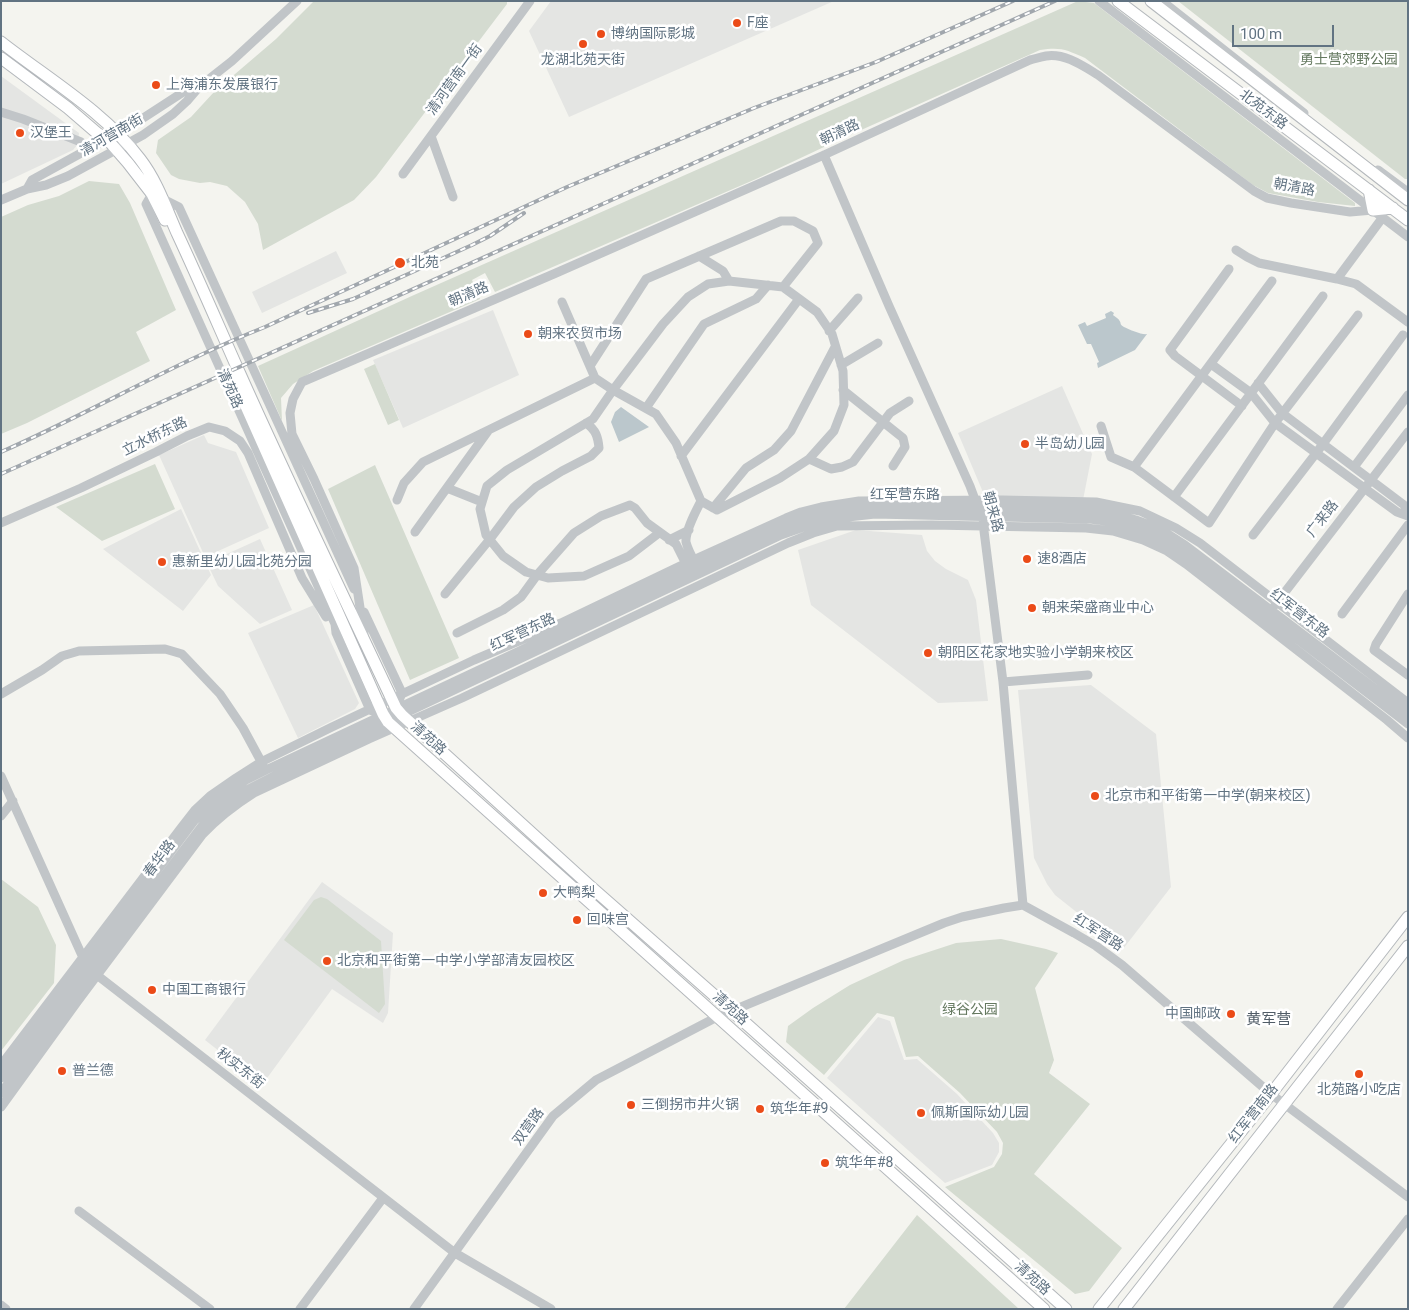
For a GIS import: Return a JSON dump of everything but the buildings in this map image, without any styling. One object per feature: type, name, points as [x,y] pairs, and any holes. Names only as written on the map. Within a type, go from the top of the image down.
[{"type":"main road","name":"北苑东路","points":[[1118,1],[1408,220]]},
{"type":"main road","name":"北苑东路","points":[[1151,1],[1408,200]]},
{"type":"main road","name":"清苑路","points":[[1,42],[72,95],[118,133],[140,159],[160,191],[241,375],[366,645],[400,708],[590,886],[732,1010],[1066,1309]]},
{"type":"main road","name":"清苑路","points":[[1,58],[107,139],[152,194],[383,716],[1044,1309]]},
{"type":"main road","points":[[1369,190],[1373,210],[1393,208]]},
{"type":"main road","name":"红军营南路","points":[[1104,1307],[1408,917]]},
{"type":"main road","name":"红军营南路","points":[[1124,1309],[1408,946]]},
{"type":"main road","points":[[1294,1064],[1307,1074]]},
{"type":"main road","points":[[1252,1116],[1261,1119],[1266,1127]]},
{"type":"street","name":"清河营南街","points":[[1,200],[27,189],[46,185],[68,176],[143,135],[174,114],[199,87],[232,61],[297,1]]},
{"type":"street","name":"清河营南一街","points":[[403,174],[530,1]]},
{"type":"street","points":[[1099,1],[1408,237]]},
{"type":"street","points":[[1162,1],[1408,192]]},
{"type":"street","name":"朝清路","points":[[359,602],[354,568],[292,434],[290,413],[293,399],[302,382],[824,155],[1030,60],[1048,55],[1076,62],[1098,75],[1254,191],[1267,198],[1350,212],[1373,210]]},
{"type":"street","name":"清河营南街","points":[[27,189],[32,180],[134,124],[190,87],[199,87]]},
{"type":"street","points":[[1,112],[81,142]]},
{"type":"street","points":[[431,136],[453,197]]},
{"type":"street","name":"朝来路","points":[[824,155],[978,508],[984,526],[1002,682],[1023,906]]},
{"type":"street","name":"清苑路","points":[[152,194],[146,204],[334,624],[336,633],[383,716]]},
{"type":"street","name":"清苑路","points":[[163,198],[180,206],[359,602],[400,708]]},
{"type":"street","points":[[1336,279],[1383,217]]},
{"type":"street","points":[[590,366],[646,279],[781,221],[794,221],[813,231],[818,243],[783,287]]},
{"type":"street","points":[[1236,250],[1259,263],[1356,284],[1408,322]]},
{"type":"street","points":[[699,256],[723,271],[729,281]]},
{"type":"street","points":[[1229,269],[1170,350],[1175,356],[1242,406]]},
{"type":"street","points":[[562,302],[595,378],[613,390],[656,414],[676,443],[701,501],[717,510],[780,478],[809,459],[834,431],[844,405],[843,371],[829,331],[817,312],[783,287],[729,281],[708,284],[688,297],[662,324],[613,390],[593,419],[506,470],[487,486],[480,509],[486,535],[503,556],[526,572],[548,578],[584,576],[629,556],[659,533]]},
{"type":"street","points":[[1134,467],[1272,281]]},
{"type":"street","points":[[646,408],[704,324],[756,299],[768,285]]},
{"type":"street","points":[[1174,497],[1323,296]]},
{"type":"street","points":[[829,331],[858,298]]},
{"type":"street","points":[[681,456],[799,299]]},
{"type":"street","points":[[1101,426],[1111,457],[1134,467],[1208,523],[1282,413],[1358,314]]},
{"type":"street","points":[[1253,535],[1403,335]]},
{"type":"street","points":[[841,365],[878,343]]},
{"type":"street","points":[[713,508],[746,468],[774,450],[791,431],[835,347]]},
{"type":"street","points":[[1211,364],[1251,393],[1275,423],[1397,512],[1408,516]]},
{"type":"street","points":[[397,500],[404,483],[423,462],[595,378]]},
{"type":"street","points":[[1258,384],[1282,413],[1404,505],[1408,510]]},
{"type":"street","points":[[843,390],[903,438],[905,448],[894,466]]},
{"type":"street","points":[[1354,467],[1408,395]]},
{"type":"street","points":[[809,459],[831,469],[853,462],[890,413],[909,401]]},
{"type":"street","points":[[445,594],[514,507],[536,487],[591,456],[599,448],[598,437],[592,427],[586,423]]},
{"type":"street","name":"立水桥东路","points":[[1,523],[81,488],[187,436],[209,427],[224,430],[240,441],[248,454],[302,578],[329,621],[334,624]]},
{"type":"street","points":[[415,532],[489,430]]},
{"type":"street","name":"广来路","points":[[1266,616],[1408,432]]},
{"type":"street","points":[[447,488],[482,502]]},
{"type":"street","points":[[694,569],[686,540],[692,518],[701,501]]},
{"type":"street","points":[[1,1065],[180,828],[210,796],[264,766],[400,708],[474,660],[694,569],[786,518],[801,512],[859,501],[978,508],[1096,502],[1140,511],[1176,528],[1200,543],[1408,703]]},
{"type":"street","points":[[457,633],[503,610],[521,597],[537,575],[574,533],[601,516],[630,505],[659,533],[676,544],[702,584]]},
{"type":"street","name":"红军营东路","points":[[400,708],[694,569],[812,524],[839,518],[875,514],[978,508],[1090,510],[1118,515],[1160,529],[1185,545],[1266,616],[1408,724]]},
{"type":"street","points":[[1342,614],[1408,524]]},
{"type":"street","points":[[400,708],[471,694],[788,543],[837,526],[1086,528],[1113,531],[1143,540],[1177,557],[1266,616],[1408,738]]},
{"type":"street","points":[[669,540],[689,530]]},
{"type":"street","points":[[1408,594],[1374,650],[1405,672],[1408,662]]},
{"type":"street","points":[[359,602],[366,645]]},
{"type":"street","name":"红军营东路","points":[[1266,616],[1408,714]]},
{"type":"street","points":[[334,624],[351,641]]},
{"type":"street","points":[[1,694],[62,656],[80,651],[164,649],[182,654],[220,694],[243,728],[264,766]]},
{"type":"street","points":[[1002,682],[1088,675]]},
{"type":"street","name":"春华路","points":[[1,1078],[92,971],[200,816],[212,803],[264,766],[400,708]]},
{"type":"street","name":"春华路","points":[[1,1093],[202,826],[221,807],[237,795],[383,716]]},
{"type":"street","points":[[1,776],[92,971],[1,1107]]},
{"type":"street","points":[[1,816],[13,801]]},
{"type":"street","points":[[717,1017],[944,923],[962,917],[1023,906]]},
{"type":"street","name":"红军营路","points":[[1023,906],[1074,932],[1122,965],[1271,1094],[1408,1197]]},
{"type":"street","name":"秋实东街","points":[[92,971],[455,1253],[551,1309]]},
{"type":"street","name":"双营路","points":[[414,1309],[553,1116],[596,1080],[717,1017]]},
{"type":"street","points":[[300,1309],[384,1198]]},
{"type":"street","points":[[79,1210],[210,1309]]},
{"type":"street","points":[[1337,1309],[1408,1219]]},
{"type":"street","points":[[1,1305],[6,1309]]},
{"type":"shaded area","points":[[551,1],[834,1],[569,117],[529,31]]},
{"type":"shaded area","points":[[1,76],[79,133],[78,144],[73,150],[1,184]]},
{"type":"shaded area","points":[[336,251],[347,273],[262,313],[252,292]]},
{"type":"shaded area","points":[[493,310],[519,375],[403,428],[373,360]]},
{"type":"shaded area","points":[[1111,311],[1124,327],[1147,334],[1135,350],[1098,368],[1097,363],[1099,362],[1091,344],[1087,344],[1078,325],[1085,322],[1087,326],[1106,318],[1105,314]]},
{"type":"shaded area","name":"半岛幼儿园","points":[[1062,386],[1092,454],[1083,500],[985,497],[958,433]]},
{"type":"shaded area","points":[[621,407],[649,427],[619,442],[611,422],[615,412]]},
{"type":"shaded area","points":[[204,435],[208,443],[236,452],[269,528],[205,557],[159,455]]},
{"type":"shaded area","name":"惠新里幼儿园北苑分园","points":[[181,509],[211,575],[183,611],[103,549]]},
{"type":"shaded area","name":"朝阳区花家地实验小学朝来校区","points":[[856,530],[922,535],[927,551],[935,561],[968,580],[976,600],[988,701],[938,703],[811,605],[798,550]]},
{"type":"shaded area","points":[[260,539],[292,610],[260,624],[218,586],[207,563]]},
{"type":"shaded area","points":[[314,605],[359,703],[355,709],[298,738],[248,633]]},
{"type":"shaded area","name":"北京市和平街第一中学(朝来校区)","points":[[1091,685],[1156,734],[1171,887],[1123,949],[1055,895],[1047,884],[1034,858],[1018,690]]},
{"type":"shaded area","name":"北京和平街第一中学小学部清友园校区","points":[[322,882],[393,933],[388,1013],[383,1023],[332,989],[262,1085],[205,1040]]},
{"type":"shaded area","name":"佩斯国际幼儿园","points":[[878,1017],[890,1021],[904,1060],[917,1059],[957,1094],[993,1133],[999,1143],[999,1152],[992,1165],[945,1183],[827,1078]]},
{"type":"green space","points":[[314,1],[507,1],[507,4],[376,177],[354,200],[263,250],[258,224],[245,202],[227,186],[210,182],[200,183],[179,179],[171,175],[156,153],[158,140],[191,117],[214,92],[276,39]]},
{"type":"green space","points":[[1078,1],[1094,3],[1355,203],[1355,206],[1318,202],[1268,193],[1253,185],[1085,58],[1064,50],[1040,50],[756,179],[495,292],[485,273],[472,280],[480,299],[313,371],[293,384],[281,398],[282,421],[258,366]]},
{"type":"green space","name":"勇士营郊野公园","points":[[1178,1],[1408,1],[1408,179],[1405,179]]},
{"type":"green space","points":[[89,181],[119,184],[130,203],[176,310],[136,332],[150,361],[27,423],[1,434],[1,217],[28,205],[59,196]]},
{"type":"green space","points":[[375,364],[399,420],[388,425],[364,369]]},
{"type":"green space","points":[[155,464],[175,509],[102,541],[56,507]]},
{"type":"green space","points":[[375,465],[459,658],[410,680],[328,489]]},
{"type":"green space","points":[[1,879],[38,907],[56,945],[54,983],[1,1051]]},
{"type":"green space","points":[[321,897],[327,899],[381,941],[385,1004],[379,1013],[284,940],[314,900]]},
{"type":"green space","name":"绿谷公园","points":[[1001,939],[1058,953],[1035,988],[1054,1060],[1049,1073],[1090,1104],[1034,1174],[1122,1248],[1089,1291],[1075,1294],[945,1187],[994,1167],[1002,1154],[1003,1143],[997,1132],[960,1093],[918,1056],[906,1057],[894,1017],[877,1013],[824,1075],[786,1042],[788,1026],[850,985],[904,960],[956,943]]},
{"type":"green space","points":[[917,1215],[1019,1309],[844,1309]]},
{"type":"railway","points":[[1,452],[198,356],[265,327],[567,187],[754,108],[876,62],[1013,1]]},
{"type":"railway","points":[[1,474],[1055,1]]},
{"type":"railway","points":[[308,313],[353,299],[472,245],[490,236],[524,213]]},
{"type":"place","name":"F座","points":[[737,23]]},
{"type":"place","name":"博纳国际影城","points":[[601,34]]},
{"type":"place","name":"龙湖北苑天街","points":[[583,44]]},
{"type":"place","name":"上海浦东发展银行","points":[[156,85]]},
{"type":"place","name":"汉堡王","points":[[20,133]]},
{"type":"place","name":"北苑","points":[[400,263]]},
{"type":"place","name":"朝来农贸市场","points":[[528,334]]},
{"type":"place","name":"半岛幼儿园","points":[[1025,444]]},
{"type":"place","name":"速8酒店","points":[[1027,559]]},
{"type":"place","name":"惠新里幼儿园北苑分园","points":[[162,562]]},
{"type":"place","name":"朝来荣盛商业中心","points":[[1032,608]]},
{"type":"place","name":"朝阳区花家地实验小学朝来校区","points":[[928,653]]},
{"type":"place","name":"北京市和平街第一中学(朝来校区)","points":[[1095,796]]},
{"type":"place","name":"大鸭梨","points":[[543,893]]},
{"type":"place","name":"回味宫","points":[[577,920]]},
{"type":"place","name":"北京和平街第一中学小学部清友园校区","points":[[327,961]]},
{"type":"place","name":"中国工商银行","points":[[152,990]]},
{"type":"place","name":"中国邮政","points":[[1231,1014]]},
{"type":"place","name":"普兰德","points":[[62,1071]]},
{"type":"place","name":"北苑路小吃店","points":[[1359,1074]]},
{"type":"place","name":"三倒拐市井火锅","points":[[631,1105]]},
{"type":"place","name":"筑华年#9","points":[[760,1109]]},
{"type":"place","name":"佩斯国际幼儿园","points":[[921,1113]]},
{"type":"place","name":"筑华年#8","points":[[825,1163]]},
{"type":"district","name":"黄军营","points":[[1269,1020]]}]
